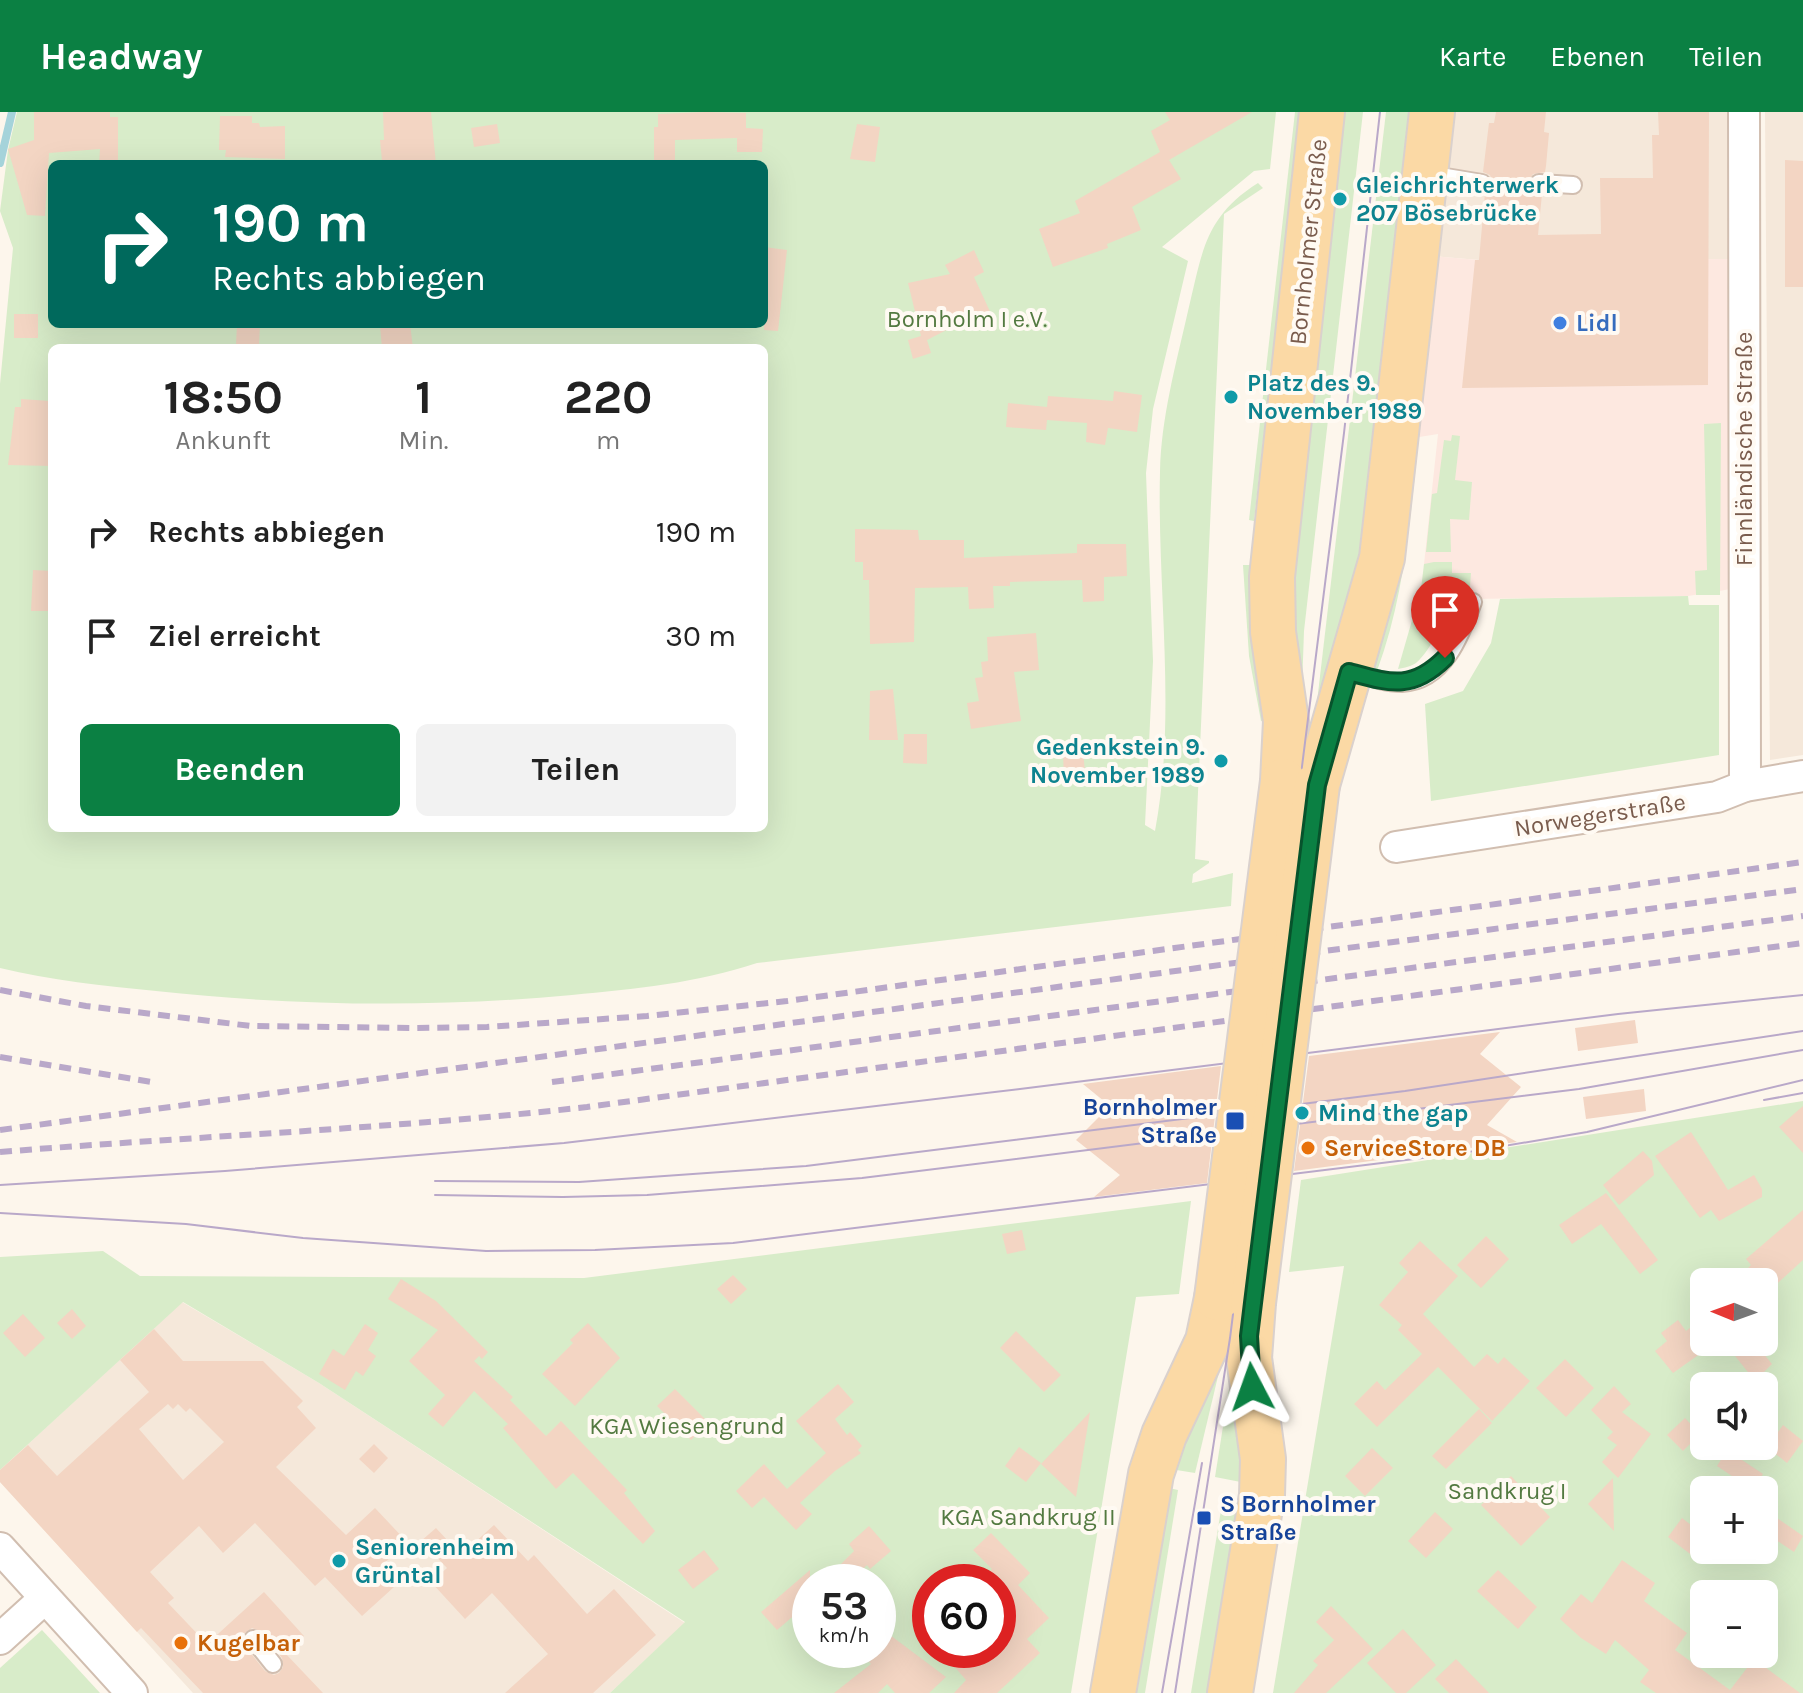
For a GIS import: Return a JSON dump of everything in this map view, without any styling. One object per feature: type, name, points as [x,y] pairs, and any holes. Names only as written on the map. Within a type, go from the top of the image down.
[{"type":"main road","name":"Bornholmer Straße","points":[[1300,783],[1286,721],[1273,632],[1272,577],[1322,112]]},
{"type":"main road","name":"Bornholmer Straße","points":[[1230,1693],[1262,1495],[1263,1459],[1249,1358],[1235,1301],[1300,783],[1349,672],[1382,558],[1432,112]]},
{"type":"main road","name":"Bornholmer Straße","points":[[1113,1693],[1151,1474],[1164,1435],[1208,1341],[1235,1301]]},
{"type":"street","name":"Finnländische Straße","points":[[1744,112],[1745,786]]},
{"type":"street","name":"Norwegerstraße","points":[[1396,847],[1717,797],[1745,786],[1803,776]]},
{"type":"street","points":[[0,1548],[132,1693]]},
{"type":"street","points":[[0,1639],[44,1599]]},
{"type":"lane","points":[[1425,174],[1482,183]]},
{"type":"lane","points":[[1539,183],[1573,185]]},
{"type":"lane","points":[[1349,672],[1402,683],[1430,673],[1456,647],[1473,602]]},
{"type":"lane","points":[[253,1639],[273,1664]]},
{"type":"shaded area","points":[[1449,112],[1727,112],[1728,259],[1479,260],[1432,256]]},
{"type":"shaded area","points":[[1765,112],[1803,112],[1803,755],[1770,760]]},
{"type":"shaded area","points":[[1432,256],[1479,260],[1728,259],[1731,589],[1688,596],[1469,599],[1452,573],[1451,562],[1424,564],[1438,434],[1413,438]]},
{"type":"shaded area","points":[[182,1302],[319,1383],[685,1623],[610,1693],[193,1693],[0,1482],[0,1470]]},
{"type":"green space","name":"Bornholm I e.V.","points":[[17,112],[1276,112],[1270,169],[1254,171],[1162,247],[1188,261],[1153,409],[1146,473],[1153,661],[1145,825],[1155,831],[1165,742],[1160,472],[1166,411],[1197,272],[1208,238],[1226,209],[1258,183],[1263,188],[1224,214],[1195,859],[1209,863],[1193,874],[1192,883],[1233,873],[1231,906],[757,963],[712,976],[642,988],[468,1002],[364,1004],[259,1000],[97,985],[0,968],[0,384],[13,248],[0,211],[8,150]]},
{"type":"green space","points":[[1295,112],[1300,112],[1254,521],[1249,520]]},
{"type":"green space","points":[[1337,112],[1363,112],[1304,631],[1301,717],[1287,605]]},
{"type":"green space","points":[[1386,112],[1411,112],[1365,558],[1315,719]]},
{"type":"green space","points":[[1721,423],[1720,595],[1696,595],[1695,571],[1707,570],[1704,424]]},
{"type":"green space","points":[[1452,435],[1460,436],[1455,480],[1472,482],[1469,520],[1450,519],[1451,552],[1426,552],[1432,494],[1437,493],[1444,440],[1451,441]]},
{"type":"green space","points":[[1414,438],[1419,438],[1405,556],[1394,614],[1377,671],[1366,662]]},
{"type":"green space","points":[[1452,562],[1452,573],[1471,573],[1469,599],[1445,599],[1433,642],[1416,663],[1398,669],[1421,589],[1424,564]]},
{"type":"green space","points":[[1243,565],[1250,565],[1261,576],[1268,720],[1261,721],[1249,656]]},
{"type":"green space","points":[[1688,596],[1689,605],[1719,605],[1719,755],[1431,801],[1425,704],[1463,691],[1491,643],[1500,599]]},
{"type":"green space","name":"Sandkrug I","points":[[1803,1101],[1803,1693],[1273,1693],[1344,1266],[1289,1272],[1301,1180]]},
{"type":"green space","name":"KGA Wiesengrund","points":[[1191,1201],[1179,1294],[1136,1297],[1071,1693],[610,1693],[685,1622],[319,1383],[183,1302],[0,1470],[0,1257],[103,1251],[140,1276],[584,1278]]},
{"type":"green space","points":[[1210,1369],[1219,1372],[1195,1473],[1164,1468]]},
{"type":"green space","points":[[1231,1376],[1251,1484],[1215,1477]]},
{"type":"green space","points":[[1160,1486],[1178,1490],[1145,1693],[1125,1693]]},
{"type":"green space","points":[[1223,1498],[1249,1503],[1218,1693],[1191,1693]]},
{"type":"green space","points":[[42,1630],[100,1693],[0,1693],[0,1668]]},
{"type":"building","points":[[34,112],[110,112],[110,117],[118,117],[118,160],[99,160],[100,149],[49,153],[45,216],[27,215],[8,149],[34,140]]},
{"type":"building","points":[[383,112],[431,112],[436,160],[382,160],[380,140],[384,140]]},
{"type":"building","points":[[1165,112],[1252,112],[1169,160],[1181,179],[1132,207],[1141,230],[1107,244],[1108,248],[1053,267],[1039,229],[1080,213],[1075,201],[1160,152],[1151,131],[1170,120]]},
{"type":"building","points":[[1496,112],[1546,112],[1544,132],[1549,133],[1545,172],[1533,174],[1528,182],[1532,192],[1542,194],[1538,235],[1601,234],[1600,178],[1653,178],[1652,135],[1659,135],[1658,112],[1709,112],[1708,385],[1462,388],[1485,193],[1493,184],[1490,175],[1483,172],[1489,123],[1494,123]]},
{"type":"building","points":[[746,113],[746,128],[763,129],[762,152],[737,152],[737,138],[675,140],[675,160],[654,160],[654,127],[658,127],[658,114]]},
{"type":"building","points":[[220,116],[252,116],[252,123],[259,123],[260,127],[285,126],[285,159],[225,157],[226,150],[219,150]]},
{"type":"building","points":[[497,124],[500,143],[474,147],[471,128]]},
{"type":"building","points":[[857,124],[880,127],[875,162],[850,159]]},
{"type":"building","points":[[1785,160],[1803,161],[1803,287],[1785,287]]},
{"type":"building","points":[[768,248],[787,250],[778,331],[764,330],[768,328]]},
{"type":"building","points":[[974,250],[984,272],[974,277],[993,318],[973,328],[968,319],[927,340],[931,353],[913,359],[908,340],[921,336],[908,283],[950,274],[945,265]]},
{"type":"building","points":[[14,314],[38,314],[38,338],[14,338]]},
{"type":"building","points":[[237,328],[260,328],[259,344],[236,344]]},
{"type":"building","points":[[380,328],[410,328],[412,344],[382,344]]},
{"type":"building","points":[[1114,391],[1142,395],[1137,432],[1108,428],[1105,445],[1086,442],[1087,423],[1047,420],[1046,430],[1006,427],[1008,403],[1047,407],[1048,396],[1113,401]]},
{"type":"building","points":[[21,399],[48,401],[48,466],[8,465],[15,407],[21,407]]},
{"type":"building","points":[[855,529],[918,530],[919,540],[964,540],[964,558],[1077,553],[1077,544],[1126,544],[1127,576],[1104,577],[1104,601],[1083,602],[1082,580],[1010,582],[1010,586],[993,586],[994,608],[969,609],[968,587],[915,588],[914,642],[870,644],[869,580],[863,580],[863,562],[855,562]]},
{"type":"building","points":[[33,570],[48,571],[48,611],[31,611]]},
{"type":"building","points":[[1036,633],[1039,670],[1014,672],[1021,721],[971,729],[967,703],[979,701],[975,678],[983,677],[981,662],[988,661],[987,637]]},
{"type":"building","points":[[893,689],[898,740],[869,740],[870,691]]},
{"type":"building","points":[[904,734],[927,734],[927,764],[903,763]]},
{"type":"building","points":[[1083,750],[1086,783],[1064,783],[1063,751]]},
{"type":"building","points":[[1635,1020],[1638,1043],[1578,1051],[1575,1028]]},
{"type":"building","points":[[1500,1032],[1480,1054],[1521,1087],[1487,1125],[1517,1142],[1294,1171],[1309,1056]]},
{"type":"building","points":[[1221,1066],[1207,1183],[1094,1197],[1120,1175],[1076,1140],[1110,1106],[1083,1084]]},
{"type":"building","points":[[1644,1089],[1646,1111],[1586,1119],[1583,1097]]},
{"type":"building","points":[[1803,1106],[1803,1153],[1779,1127]]},
{"type":"building","points":[[1691,1132],[1728,1190],[1754,1175],[1762,1189],[1762,1197],[1719,1221],[1711,1210],[1700,1218],[1655,1156]]},
{"type":"building","points":[[1643,1151],[1652,1161],[1654,1175],[1619,1205],[1603,1185]]},
{"type":"building","points":[[1606,1193],[1658,1260],[1640,1274],[1601,1224],[1572,1244],[1559,1225]]},
{"type":"building","points":[[1803,1210],[1803,1260],[1778,1283],[1778,1268],[1748,1268],[1751,1265],[1746,1259]]},
{"type":"building","points":[[1022,1230],[1026,1250],[1007,1254],[1002,1234]]},
{"type":"building","points":[[1486,1236],[1509,1259],[1481,1288],[1457,1265]]},
{"type":"building","points":[[1420,1241],[1458,1276],[1423,1314],[1474,1367],[1487,1354],[1498,1364],[1504,1357],[1530,1381],[1492,1421],[1438,1367],[1377,1427],[1354,1404],[1377,1381],[1385,1390],[1422,1354],[1398,1330],[1402,1325],[1379,1305],[1408,1272],[1399,1263]]},
{"type":"building","points":[[733,1275],[747,1289],[731,1304],[717,1289]]},
{"type":"building","points":[[401,1279],[436,1301],[488,1352],[482,1359],[479,1356],[474,1361],[513,1397],[510,1400],[546,1436],[561,1421],[627,1490],[624,1493],[655,1531],[643,1544],[573,1473],[556,1489],[503,1428],[508,1424],[474,1391],[443,1427],[428,1414],[445,1395],[409,1361],[438,1330],[388,1299]]},
{"type":"building","points":[[72,1309],[86,1326],[72,1339],[57,1323]]},
{"type":"building","points":[[23,1314],[45,1338],[25,1357],[3,1333]]},
{"type":"building","points":[[1678,1320],[1686,1331],[1690,1328],[1690,1356],[1697,1356],[1673,1373],[1655,1351],[1667,1341],[1661,1333]]},
{"type":"building","points":[[588,1323],[620,1358],[575,1406],[542,1374]]},
{"type":"building","points":[[365,1324],[378,1333],[368,1350],[376,1356],[363,1376],[356,1371],[345,1390],[319,1374],[333,1349],[344,1356]]},
{"type":"building","points":[[154,1329],[183,1361],[263,1361],[303,1401],[297,1407],[316,1428],[276,1467],[346,1535],[375,1508],[407,1542],[377,1570],[394,1587],[362,1616],[325,1577],[315,1586],[255,1523],[223,1553],[199,1526],[150,1572],[174,1598],[168,1603],[207,1644],[264,1592],[304,1636],[285,1653],[323,1693],[203,1693],[141,1628],[137,1632],[0,1482],[0,1470],[28,1445],[57,1476],[149,1392],[120,1360]],"holes":[[[168,1404],[173,1409],[178,1404],[186,1412],[190,1408],[224,1442],[183,1480],[139,1429]],[[252,1628],[262,1632],[282,1658],[283,1667],[279,1673],[274,1675],[265,1671],[244,1645],[243,1634]]]},
{"type":"building","points":[[1016,1331],[1061,1375],[1044,1392],[1000,1348]]},
{"type":"building","points":[[1735,1356],[1765,1356],[1772,1364],[1764,1372],[1748,1372]]},
{"type":"building","points":[[1565,1359],[1594,1388],[1566,1417],[1536,1388]]},
{"type":"building","points":[[838,1384],[854,1402],[835,1419],[847,1435],[850,1432],[862,1446],[858,1450],[861,1453],[835,1471],[800,1503],[812,1514],[796,1530],[764,1497],[752,1508],[736,1491],[764,1464],[787,1489],[826,1453],[796,1421]]},
{"type":"building","points":[[1614,1386],[1631,1404],[1622,1412],[1651,1434],[1618,1478],[1602,1462],[1617,1445],[1607,1438],[1613,1432],[1591,1410]]},
{"type":"building","points":[[675,1389],[709,1423],[691,1440],[657,1406]]},
{"type":"building","points":[[1479,1409],[1492,1423],[1446,1469],[1432,1456]]},
{"type":"building","points":[[1090,1412],[1076,1497],[1041,1464]]},
{"type":"building","points":[[1685,1418],[1690,1423],[1690,1444],[1683,1451],[1667,1435]]},
{"type":"building","points":[[1783,1425],[1803,1441],[1787,1463],[1778,1456],[1778,1432]]},
{"type":"building","points":[[374,1444],[388,1458],[374,1473],[359,1459]]},
{"type":"building","points":[[1019,1447],[1041,1463],[1026,1482],[1005,1466]]},
{"type":"building","points":[[1372,1448],[1393,1468],[1365,1496],[1345,1476]]},
{"type":"building","points":[[1721,1460],[1742,1460],[1763,1474],[1732,1476],[1717,1466]]},
{"type":"building","points":[[1511,1476],[1550,1517],[1521,1546],[1481,1505]]},
{"type":"building","points":[[1613,1478],[1614,1531],[1588,1504]]},
{"type":"building","points":[[1435,1512],[1453,1529],[1426,1558],[1408,1541]]},
{"type":"building","points":[[1682,1518],[1690,1524],[1690,1554],[1668,1537]]},
{"type":"building","points":[[1778,1519],[1803,1536],[1794,1552],[1778,1541]]},
{"type":"building","points":[[494,1525],[528,1561],[534,1555],[587,1614],[614,1589],[656,1635],[593,1693],[505,1693],[548,1654],[492,1593],[465,1619],[431,1582],[447,1568],[421,1541],[436,1528],[461,1555]]},
{"type":"building","points":[[869,1526],[891,1551],[876,1564],[841,1564],[854,1551],[849,1544]]},
{"type":"building","points":[[991,1533],[1030,1573],[1018,1585],[1049,1618],[1027,1639],[1040,1653],[997,1693],[954,1693],[966,1680],[956,1668],[1016,1668],[1016,1564],[987,1564],[973,1550]]},
{"type":"building","points":[[704,1550],[719,1569],[693,1589],[678,1570]]},
{"type":"building","points":[[1622,1560],[1655,1583],[1644,1601],[1687,1633],[1675,1650],[1690,1661],[1690,1668],[1700,1668],[1730,1690],[1747,1668],[1766,1668],[1800,1693],[1656,1693],[1640,1682],[1649,1670],[1615,1640],[1606,1654],[1581,1638],[1560,1619],[1581,1594],[1592,1603]]},
{"type":"building","points":[[1498,1570],[1537,1607],[1518,1629],[1477,1591]]},
{"type":"building","points":[[792,1585],[792,1617],[777,1630],[761,1612]]},
{"type":"building","points":[[1331,1606],[1373,1649],[1326,1693],[1294,1693],[1318,1665],[1313,1661],[1334,1640],[1316,1622]]},
{"type":"building","points":[[1403,1629],[1436,1665],[1406,1693],[1396,1693],[1367,1663]]},
{"type":"building","points":[[896,1640],[912,1652],[912,1668],[934,1668],[946,1677],[929,1693],[895,1693],[887,1684],[878,1693],[834,1693],[866,1668],[896,1668]]},
{"type":"building","points":[[1456,1659],[1489,1693],[1449,1693],[1435,1679]]},
{"type":"waterway","points":[[0,163],[12,112]]},
{"type":"tram line","points":[[1175,1693],[1230,1338],[1344,433],[1380,112]]},
{"type":"tram line","points":[[0,1185],[225,1171],[564,1143],[1618,1014],[1803,995]]},
{"type":"tram line","points":[[435,1181],[579,1182],[806,1166],[1405,1091],[1803,1031]]},
{"type":"tram line","points":[[435,1195],[647,1195],[862,1178],[1579,1089],[1803,1050]]},
{"type":"tram line","points":[[0,1213],[186,1224],[303,1238],[486,1251],[595,1250],[733,1243],[1463,1153],[1587,1132],[1803,1080]]},
{"type":"tram line","points":[[1764,1100],[1803,1093]]},
{"type":"tram line","points":[[1162,1693],[1202,1463]]},
{"type":"railway","points":[[0,990],[86,1006],[251,1026],[487,1027],[647,1016],[787,1001],[1803,862]]},
{"type":"railway","points":[[0,1130],[1803,889]]},
{"type":"railway","points":[[552,1082],[1803,916]]},
{"type":"railway","points":[[0,1152],[367,1127],[587,1107],[1803,943]]},
{"type":"railway","points":[[0,1057],[152,1082]]},
{"type":"place","name":"Gleichrichterwerk 207 Bösebrücke","points":[[1340,199]]},
{"type":"place","name":"Lidl","points":[[1560,323]]},
{"type":"place","name":"Platz des 9. November 1989","points":[[1231,397]]},
{"type":"place","name":"Gedenkstein 9. November 1989","points":[[1221,761]]},
{"type":"place","name":"Mind the gap","points":[[1302,1113]]},
{"type":"place","name":"Bornholmer Straße","points":[[1235,1121]]},
{"type":"place","name":"ServiceStore DB","points":[[1308,1148]]},
{"type":"place","name":"S Bornholmer Straße","points":[[1204,1518]]},
{"type":"place","name":"Seniorenheim Grüntal","points":[[339,1561]]},
{"type":"place","name":"Kugelbar","points":[[181,1643]]},
{"type":"route","points":[[1252,1387],[1249,1336],[1317,785],[1349,672],[1402,683],[1430,673],[1445,658]]},
{"type":"park label","name":"KGA Sandkrug II","points":[[1028,1517]]}]
